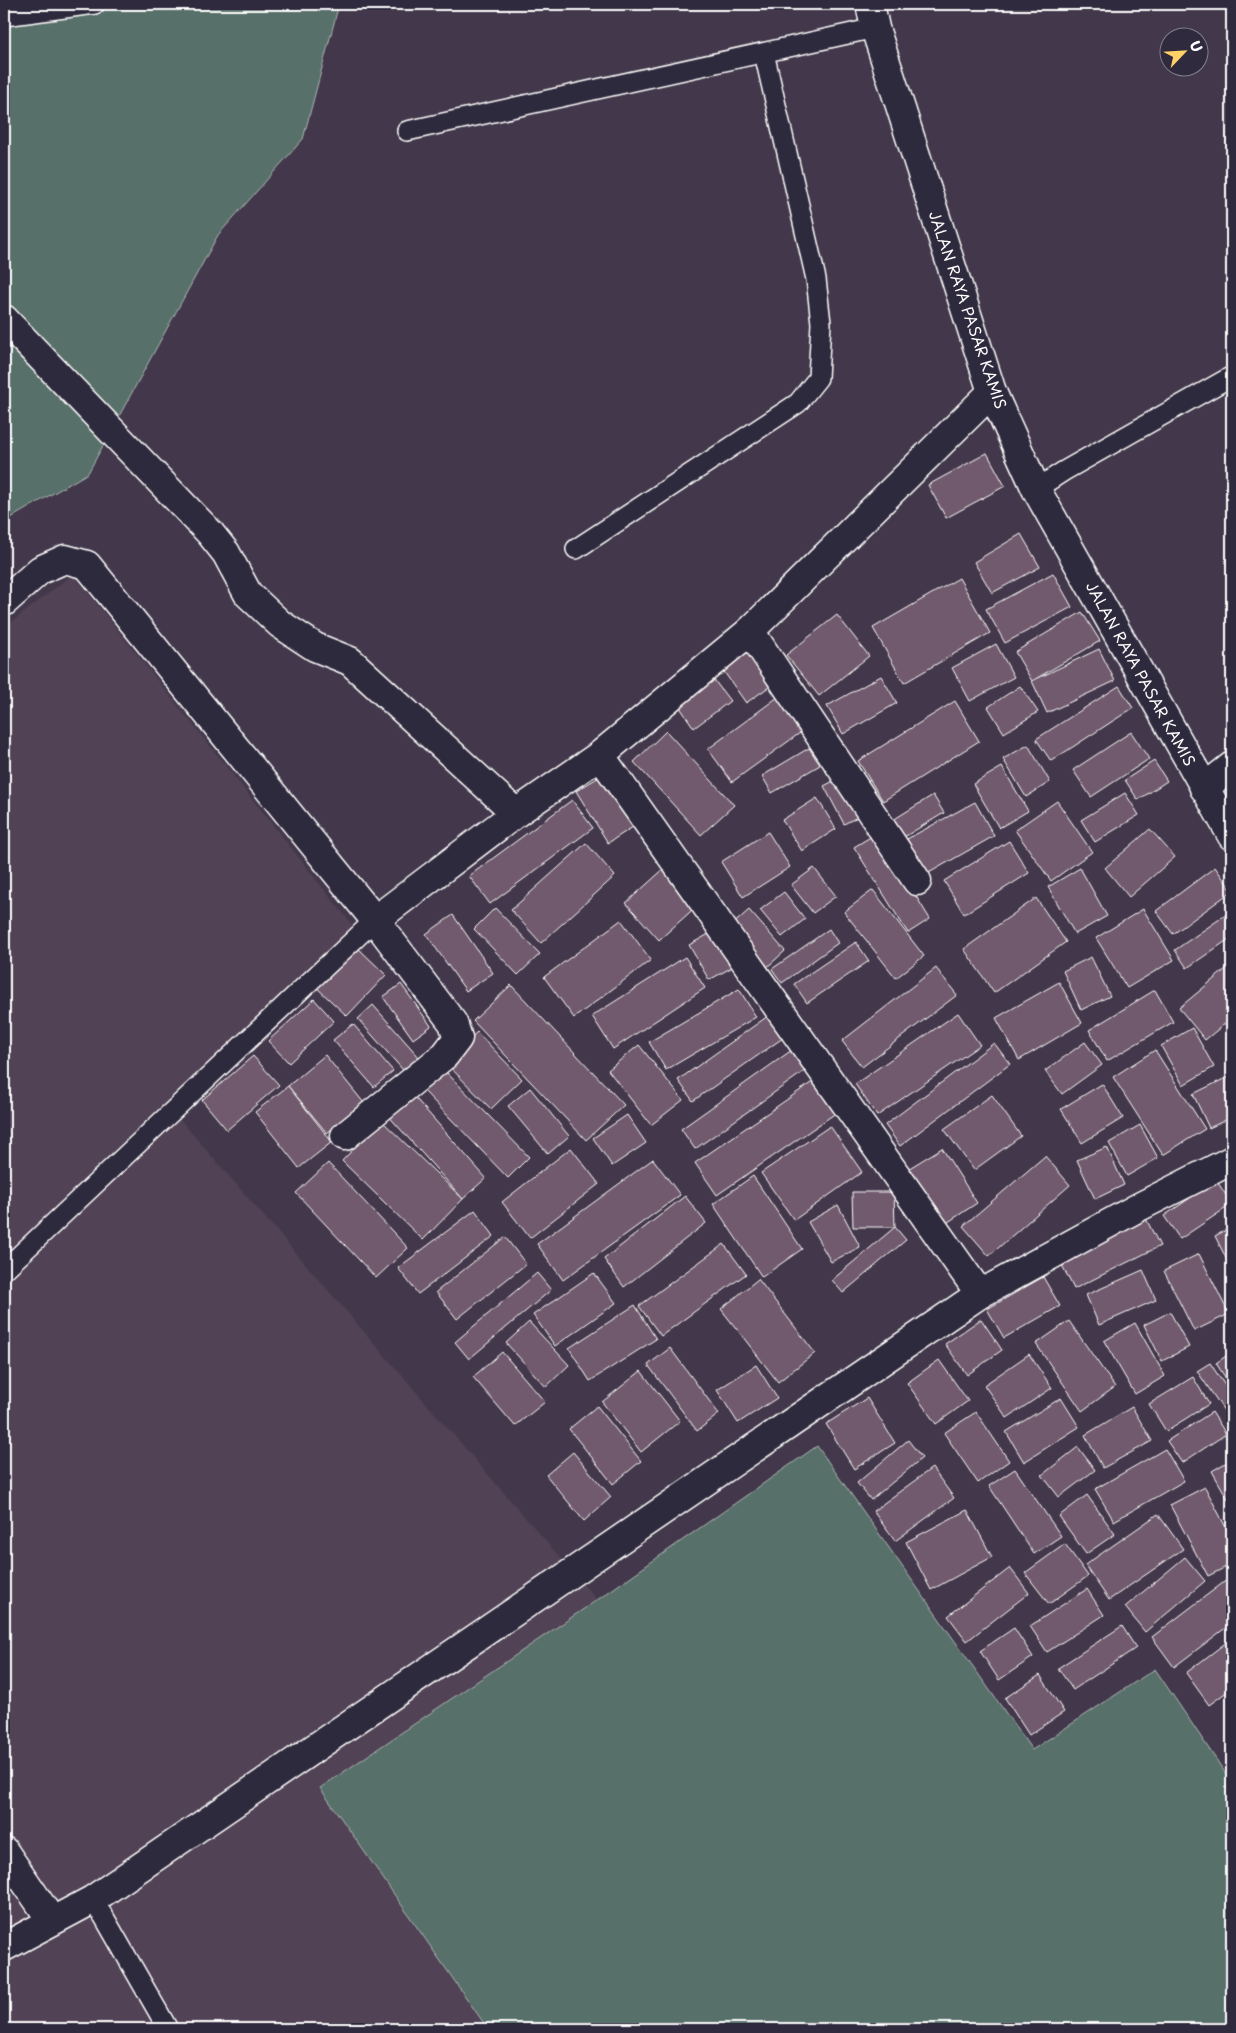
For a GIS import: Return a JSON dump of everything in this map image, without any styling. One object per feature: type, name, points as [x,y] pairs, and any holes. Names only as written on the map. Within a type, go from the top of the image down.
[{"type":"street","name":"JALAN RAYA PASAR KAMIS","points":[[872,16],[992,392],[1036,490],[1232,836]]},
{"type":"street","points":[[4,319],[210,533],[226,553],[248,594],[280,624],[315,647],[350,661],[516,813]]},
{"type":"street","points":[[375,920],[516,813],[600,755],[750,631],[992,392]]},
{"type":"street","points":[[4,602],[40,570],[65,559],[87,565],[375,920],[453,1024],[458,1038],[445,1055],[345,1136]]},
{"type":"street","points":[[750,631],[916,881]]},
{"type":"street","points":[[600,755],[980,1294]]},
{"type":"street","points":[[1204,788],[1232,766]]},
{"type":"street","points":[[4,1947],[92,1900],[980,1294],[1139,1207],[1232,1160]]},
{"type":"street","points":[[4,1851],[52,1921]]},
{"type":"lane","points":[[4,16],[95,4]]},
{"type":"lane","points":[[406,131],[764,53],[872,16]]},
{"type":"lane","points":[[576,549],[798,403],[818,378],[821,323],[816,278],[764,53]]},
{"type":"lane","points":[[1036,490],[1064,471],[1232,376]]},
{"type":"lane","points":[[4,1270],[375,920]]},
{"type":"lane","points":[[92,1900],[168,2029]]},
{"type":"shaded area","points":[[73,574],[358,932],[170,1108],[597,1600],[321,1788],[488,2029],[4,2029],[4,628]]},
{"type":"green space","points":[[4,4],[339,4],[303,139],[218,235],[88,473],[4,522]]},
{"type":"green space","points":[[817,1446],[1032,1750],[1155,1669],[1232,1783],[1232,2026],[1227,2029],[488,2029],[320,1788],[597,1600]]},
{"type":"building","points":[[987,453],[1005,486],[946,518],[928,485]]},
{"type":"building","points":[[1021,534],[1040,567],[992,593],[974,562]]},
{"type":"building","points":[[1053,573],[1072,607],[1005,643],[986,609]]},
{"type":"building","points":[[959,578],[990,633],[904,683],[873,628]]},
{"type":"building","points":[[1082,612],[1100,641],[1032,681],[1015,652]]},
{"type":"building","points":[[837,615],[869,656],[819,696],[786,655]]},
{"type":"building","points":[[996,644],[1014,677],[970,701],[952,668]]},
{"type":"building","points":[[752,648],[776,682],[746,703],[722,669]]},
{"type":"building","points":[[1099,649],[1115,681],[1047,713],[1032,681]]},
{"type":"building","points":[[881,676],[897,703],[843,734],[827,706]]},
{"type":"building","points":[[714,680],[730,701],[694,728],[679,706]]},
{"type":"building","points":[[1020,686],[1038,712],[1004,733],[988,707]]},
{"type":"building","points":[[1119,686],[1133,708],[1051,761],[1036,739]]},
{"type":"building","points":[[786,691],[811,725],[732,782],[708,749]]},
{"type":"building","points":[[955,701],[979,741],[883,801],[858,761]]},
{"type":"building","points":[[666,731],[734,805],[701,835],[634,762]]},
{"type":"building","points":[[1131,732],[1149,759],[1091,797],[1073,770]]},
{"type":"building","points":[[1028,745],[1050,782],[1026,797],[1003,759]]},
{"type":"building","points":[[809,748],[820,765],[772,793],[762,776]]},
{"type":"building","points":[[1154,761],[1167,781],[1138,800],[1125,780]]},
{"type":"building","points":[[1002,767],[1028,811],[999,828],[973,784]]},
{"type":"building","points":[[604,774],[636,825],[608,843],[576,791]]},
{"type":"building","points":[[845,775],[865,813],[844,824],[824,786]]},
{"type":"building","points":[[1125,793],[1139,815],[1095,842],[1081,820]]},
{"type":"building","points":[[933,795],[944,813],[904,837],[893,820]]},
{"type":"building","points":[[817,798],[836,829],[802,851],[782,820]]},
{"type":"building","points":[[572,800],[593,828],[490,904],[469,876]]},
{"type":"building","points":[[1057,801],[1092,852],[1051,881],[1015,830]]},
{"type":"building","points":[[975,802],[994,836],[927,874],[907,839]]},
{"type":"building","points":[[1150,829],[1175,857],[1129,897],[1105,868]]},
{"type":"building","points":[[768,832],[790,867],[743,897],[721,862]]},
{"type":"building","points":[[877,833],[930,919],[908,933],[854,847]]},
{"type":"building","points":[[1009,841],[1029,873],[964,914],[944,881]]},
{"type":"building","points":[[586,843],[615,876],[541,943],[511,910]]},
{"type":"building","points":[[667,866],[700,903],[659,940],[626,903]]},
{"type":"building","points":[[1215,867],[1232,891],[1173,934],[1156,911]]},
{"type":"building","points":[[814,868],[836,896],[813,913],[791,885]]},
{"type":"building","points":[[1080,868],[1107,916],[1075,934],[1048,887]]},
{"type":"building","points":[[873,890],[924,956],[896,978],[844,912]]},
{"type":"building","points":[[784,892],[805,919],[782,937],[760,910]]},
{"type":"building","points":[[1036,898],[1066,942],[994,993],[964,949]]},
{"type":"building","points":[[495,908],[540,954],[518,975],[474,929]]},
{"type":"building","points":[[1143,909],[1174,960],[1127,988],[1096,938]]},
{"type":"building","points":[[749,910],[785,951],[765,969],[730,927]]},
{"type":"building","points":[[1227,914],[1232,921],[1232,937],[1187,968],[1175,950]]},
{"type":"building","points":[[453,915],[493,973],[466,991],[426,934]]},
{"type":"building","points":[[621,920],[651,960],[574,1018],[544,977]]},
{"type":"building","points":[[718,929],[738,964],[709,980],[689,945]]},
{"type":"building","points":[[829,929],[838,943],[782,983],[772,969]]},
{"type":"building","points":[[856,942],[869,961],[807,1003],[794,984]]},
{"type":"building","points":[[355,945],[386,975],[347,1016],[315,986]]},
{"type":"building","points":[[685,957],[705,988],[613,1049],[592,1016]]},
{"type":"building","points":[[1091,957],[1110,996],[1081,1010],[1063,971]]},
{"type":"building","points":[[1232,964],[1232,1018],[1205,1040],[1179,1008]]},
{"type":"building","points":[[936,968],[957,995],[862,1067],[842,1041]]},
{"type":"building","points":[[1059,982],[1082,1023],[1019,1060],[996,1018]]},
{"type":"building","points":[[401,984],[431,1026],[413,1039],[383,997]]},
{"type":"building","points":[[511,985],[624,1105],[586,1140],[473,1021]]},
{"type":"building","points":[[739,989],[756,1017],[666,1070],[649,1042]]},
{"type":"building","points":[[1155,990],[1173,1022],[1107,1061],[1089,1030]]},
{"type":"building","points":[[314,999],[334,1021],[289,1063],[268,1041]]},
{"type":"building","points":[[373,1005],[419,1057],[403,1070],[358,1019]]},
{"type":"building","points":[[775,1011],[790,1033],[693,1101],[678,1080]]},
{"type":"building","points":[[958,1013],[980,1045],[877,1116],[855,1084]]},
{"type":"building","points":[[353,1024],[393,1071],[374,1087],[333,1040]]},
{"type":"building","points":[[1192,1028],[1214,1067],[1183,1085],[1161,1046]]},
{"type":"building","points":[[477,1032],[522,1079],[491,1109],[445,1062]]},
{"type":"building","points":[[1085,1042],[1102,1065],[1062,1094],[1045,1071]]},
{"type":"building","points":[[994,1043],[1010,1064],[900,1146],[885,1125]]},
{"type":"building","points":[[639,1045],[683,1100],[651,1125],[608,1070]]},
{"type":"building","points":[[799,1045],[813,1065],[695,1149],[681,1129]]},
{"type":"building","points":[[1155,1050],[1205,1129],[1163,1155],[1113,1077]]},
{"type":"building","points":[[325,1055],[364,1103],[327,1133],[288,1086]]},
{"type":"building","points":[[253,1056],[279,1085],[227,1130],[202,1100]]},
{"type":"building","points":[[444,1070],[529,1157],[508,1178],[423,1090]]},
{"type":"building","points":[[824,1074],[846,1106],[717,1195],[695,1163]]},
{"type":"building","points":[[1228,1077],[1232,1086],[1232,1117],[1209,1128],[1193,1094]]},
{"type":"building","points":[[1102,1084],[1123,1118],[1082,1143],[1061,1109]]},
{"type":"building","points":[[288,1086],[332,1142],[299,1168],[255,1112]]},
{"type":"building","points":[[530,1088],[569,1136],[548,1154],[508,1106]]},
{"type":"building","points":[[409,1091],[486,1178],[463,1199],[385,1112]]},
{"type":"building","points":[[992,1095],[1021,1136],[974,1170],[944,1129]]},
{"type":"building","points":[[627,1115],[646,1143],[612,1166],[593,1138]]},
{"type":"building","points":[[381,1120],[463,1199],[423,1240],[342,1161]]},
{"type":"building","points":[[1140,1125],[1158,1158],[1127,1176],[1109,1143]]},
{"type":"building","points":[[830,1126],[862,1172],[794,1220],[761,1173]]},
{"type":"building","points":[[1107,1147],[1124,1185],[1095,1199],[1077,1160]]},
{"type":"building","points":[[571,1148],[599,1184],[530,1238],[502,1202]]},
{"type":"building","points":[[942,1148],[977,1203],[939,1228],[903,1172]]},
{"type":"building","points":[[1045,1156],[1070,1185],[989,1256],[963,1226]]},
{"type":"building","points":[[653,1159],[680,1195],[563,1280],[537,1244]]},
{"type":"building","points":[[328,1163],[408,1248],[376,1278],[296,1193]]},
{"type":"building","points":[[753,1176],[802,1249],[762,1277],[713,1204]]},
{"type":"building","points":[[1216,1180],[1232,1204],[1180,1239],[1164,1216]]},
{"type":"building","points":[[852,1192],[894,1192],[895,1227],[853,1227]]},
{"type":"building","points":[[685,1196],[706,1223],[624,1287],[604,1259]]},
{"type":"building","points":[[838,1205],[860,1247],[831,1262],[808,1222]]},
{"type":"building","points":[[475,1210],[494,1236],[418,1294],[398,1268]]},
{"type":"building","points":[[1143,1213],[1160,1246],[1074,1289],[1057,1255]]},
{"type":"building","points":[[895,1227],[906,1240],[843,1293],[832,1280]]},
{"type":"building","points":[[1232,1227],[1232,1258],[1227,1260],[1215,1236]]},
{"type":"building","points":[[505,1237],[526,1264],[457,1319],[436,1292]]},
{"type":"building","points":[[724,1244],[746,1274],[661,1336],[639,1306]]},
{"type":"building","points":[[1199,1254],[1229,1314],[1194,1331],[1164,1271]]},
{"type":"building","points":[[1143,1270],[1156,1300],[1099,1325],[1086,1295]]},
{"type":"building","points":[[537,1273],[551,1290],[469,1359],[455,1342]]},
{"type":"building","points":[[594,1273],[616,1303],[555,1346],[533,1315]]},
{"type":"building","points":[[1043,1277],[1060,1306],[1004,1338],[987,1309]]},
{"type":"building","points":[[758,1279],[815,1353],[778,1382],[721,1309]]},
{"type":"building","points":[[635,1305],[656,1339],[590,1381],[569,1348]]},
{"type":"building","points":[[1170,1312],[1189,1347],[1162,1361],[1144,1325]]},
{"type":"building","points":[[981,1319],[1002,1350],[967,1375],[945,1344]]},
{"type":"building","points":[[1069,1321],[1115,1387],[1082,1411],[1036,1344]]},
{"type":"building","points":[[529,1322],[569,1365],[546,1387],[506,1343]]},
{"type":"building","points":[[1135,1323],[1165,1376],[1135,1394],[1104,1341]]},
{"type":"building","points":[[670,1348],[719,1414],[697,1431],[648,1365]]},
{"type":"building","points":[[502,1352],[545,1402],[515,1426],[473,1377]]},
{"type":"building","points":[[1232,1352],[1232,1388],[1216,1363]]},
{"type":"building","points":[[1029,1354],[1052,1388],[1007,1418],[984,1385]]},
{"type":"building","points":[[939,1360],[968,1401],[936,1424],[907,1383]]},
{"type":"building","points":[[1210,1363],[1232,1396],[1232,1407],[1225,1412],[1197,1371]]},
{"type":"building","points":[[756,1365],[777,1398],[738,1423],[717,1390]]},
{"type":"building","points":[[641,1371],[680,1421],[641,1452],[602,1402]]},
{"type":"building","points":[[1193,1377],[1209,1404],[1166,1431],[1149,1404]]},
{"type":"building","points":[[867,1398],[895,1443],[854,1469],[826,1424]]},
{"type":"building","points":[[1061,1398],[1079,1427],[1024,1462],[1006,1432]]},
{"type":"building","points":[[597,1406],[641,1461],[613,1484],[569,1429]]},
{"type":"building","points":[[1132,1407],[1152,1441],[1103,1468],[1085,1435]]},
{"type":"building","points":[[976,1412],[1009,1461],[978,1483],[944,1433]]},
{"type":"building","points":[[1212,1412],[1226,1434],[1182,1463],[1167,1441]]},
{"type":"building","points":[[908,1440],[922,1458],[871,1500],[857,1483]]},
{"type":"building","points":[[1078,1447],[1095,1470],[1059,1497],[1042,1475]]},
{"type":"building","points":[[1165,1449],[1184,1481],[1114,1521],[1095,1489]]},
{"type":"building","points":[[573,1452],[611,1497],[584,1521],[546,1475]]},
{"type":"building","points":[[1232,1459],[1232,1506],[1212,1471]]},
{"type":"building","points":[[932,1468],[954,1498],[895,1541],[873,1511]]},
{"type":"building","points":[[1015,1469],[1061,1536],[1034,1554],[989,1486]]},
{"type":"building","points":[[1205,1487],[1232,1539],[1232,1564],[1208,1576],[1170,1505]]},
{"type":"building","points":[[1087,1495],[1115,1534],[1086,1554],[1059,1516]]},
{"type":"building","points":[[967,1510],[992,1557],[931,1590],[906,1542]]},
{"type":"building","points":[[1158,1514],[1183,1549],[1109,1600],[1085,1565]]},
{"type":"building","points":[[1065,1544],[1088,1576],[1049,1604],[1025,1573]]},
{"type":"building","points":[[1185,1557],[1205,1581],[1145,1632],[1125,1607]]},
{"type":"building","points":[[1010,1568],[1029,1593],[967,1641],[948,1616]]},
{"type":"building","points":[[1232,1576],[1232,1623],[1174,1667],[1152,1637]]},
{"type":"building","points":[[1087,1589],[1104,1615],[1047,1652],[1030,1626]]},
{"type":"building","points":[[1122,1626],[1136,1648],[1073,1690],[1058,1668]]},
{"type":"building","points":[[1014,1628],[1033,1657],[999,1680],[980,1651]]},
{"type":"building","points":[[1232,1638],[1232,1688],[1209,1705],[1186,1673]]},
{"type":"building","points":[[1040,1675],[1064,1712],[1029,1735],[1005,1698]]}]
